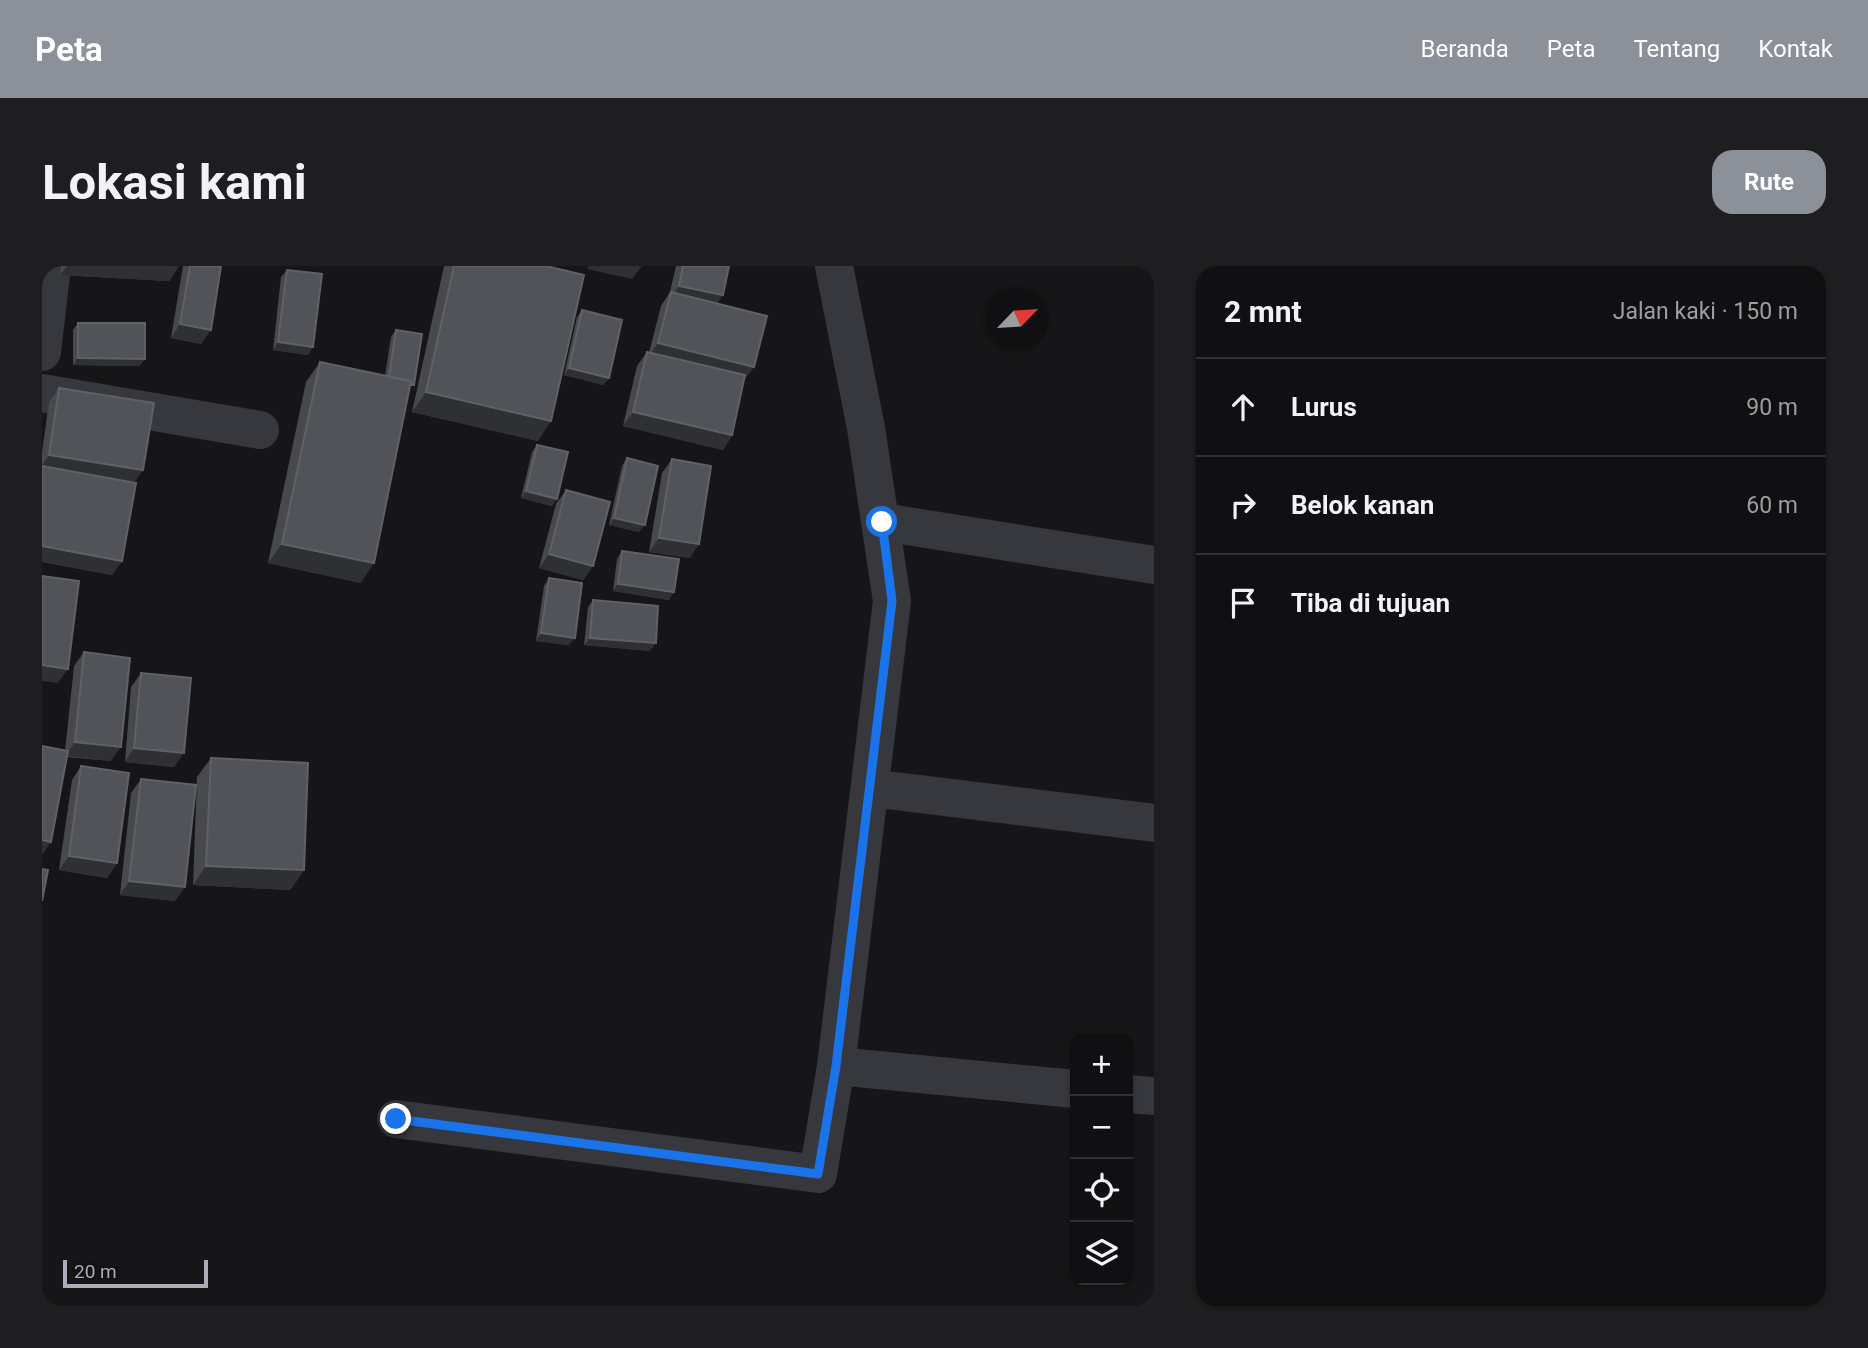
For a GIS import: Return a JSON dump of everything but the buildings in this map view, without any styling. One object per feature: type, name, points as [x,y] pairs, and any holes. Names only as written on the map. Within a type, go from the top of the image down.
[{"type":"street","points":[[42,352],[52,266]]},
{"type":"street","points":[[396,1119],[818,1174],[836,1066],[892,601],[866,428],[834,266]]},
{"type":"street","points":[[42,393],[260,430]]},
{"type":"street","points":[[882,522],[1154,565]]},
{"type":"street","points":[[871,788],[1154,823]]},
{"type":"street","points":[[836,1066],[1070,1089]]},
{"type":"street","points":[[1133,1094],[1154,1096]]},
{"type":"route","points":[[396,1119],[818,1174],[836,1066],[892,601],[882,522]]}]
